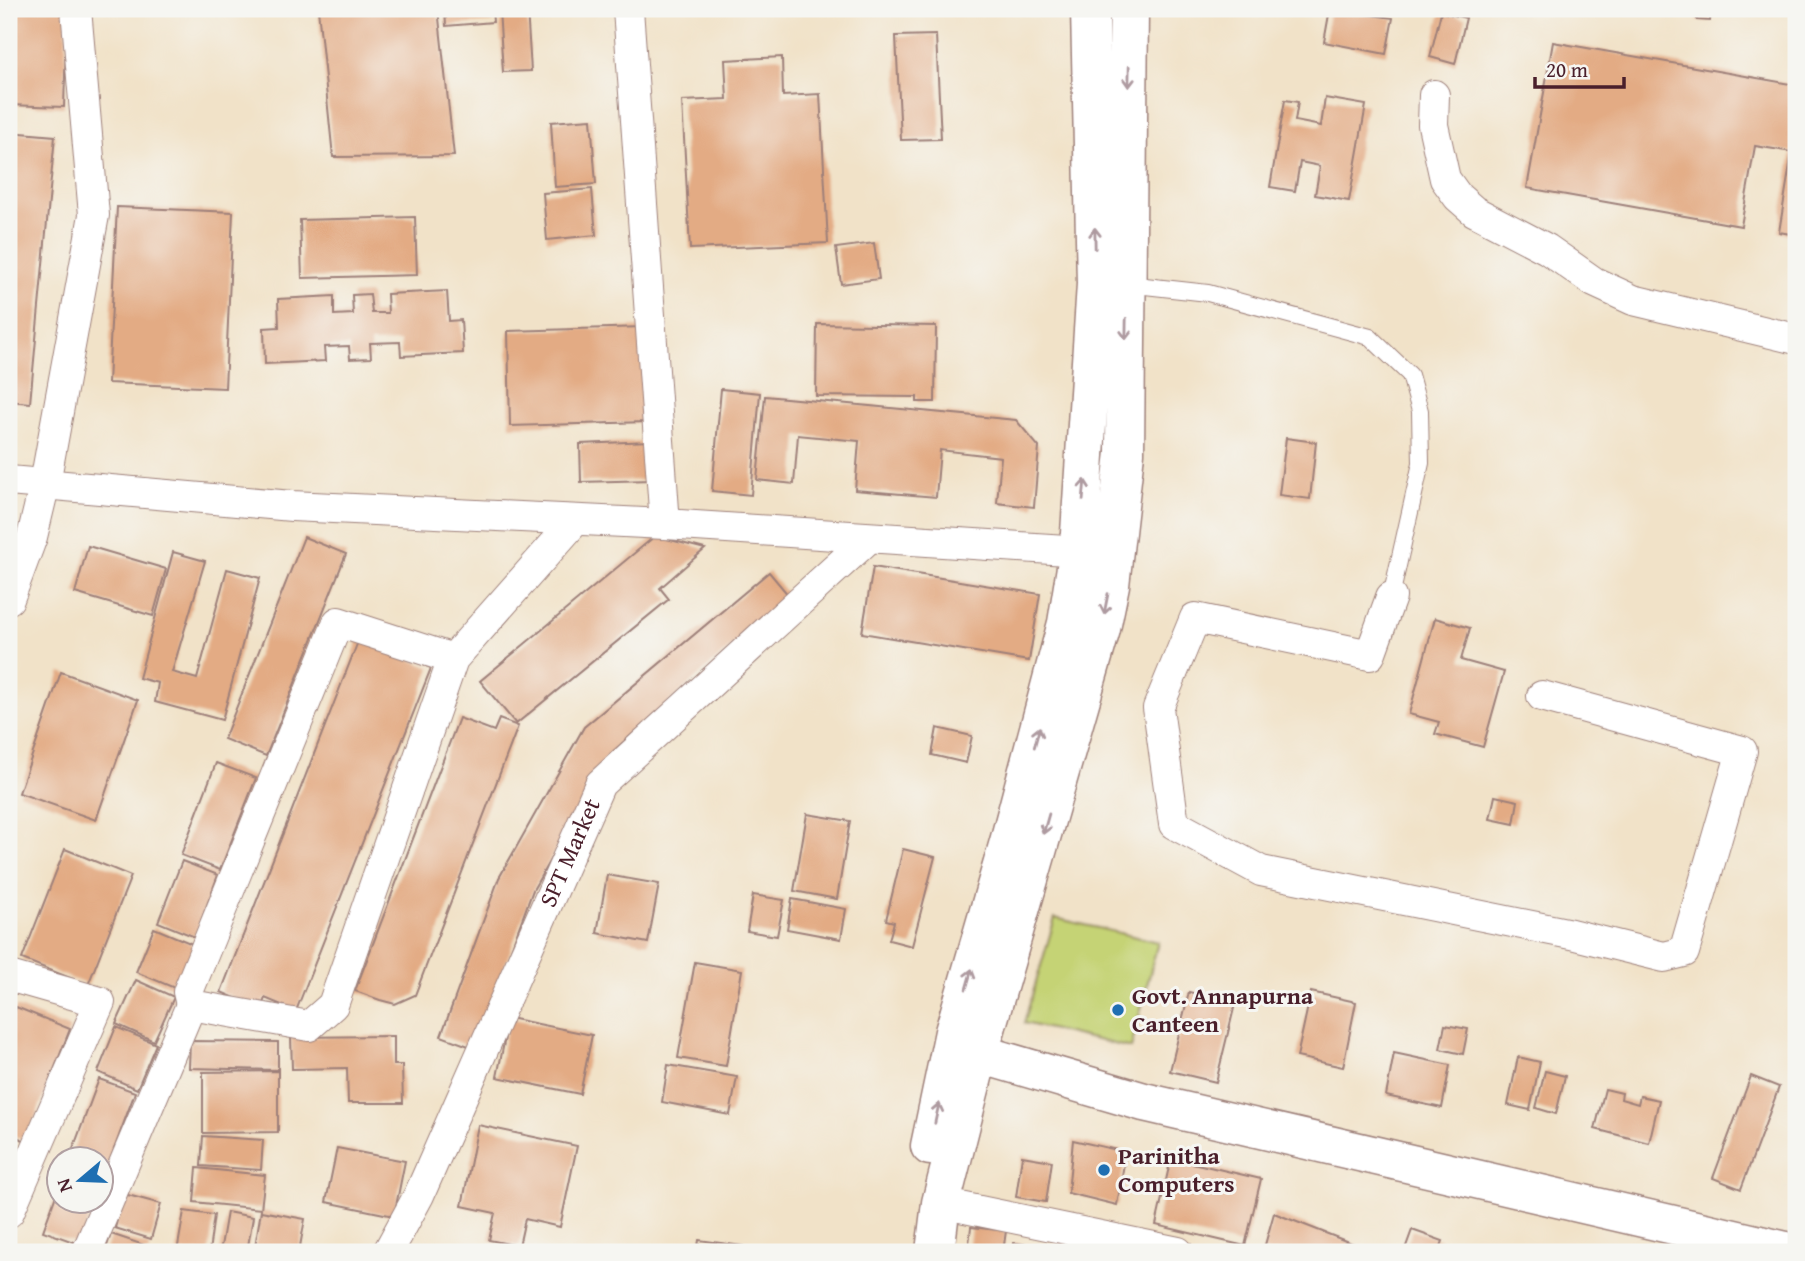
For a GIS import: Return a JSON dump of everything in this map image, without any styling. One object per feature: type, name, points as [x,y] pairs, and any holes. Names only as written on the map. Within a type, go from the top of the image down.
[{"type":"street","points":[[9,599],[32,537],[45,483],[94,215],[76,9]]},
{"type":"street","points":[[628,9],[665,524]]},
{"type":"street","points":[[1090,9],[1096,284],[1096,551]]},
{"type":"street","points":[[908,1252],[965,1049],[1067,623],[1096,551],[1125,453],[1129,9]]},
{"type":"street","points":[[1434,95],[1433,125],[1445,179],[1458,197],[1474,211],[1547,249],[1594,282],[1633,300],[1796,339]]},
{"type":"street","points":[[9,481],[292,506],[665,524],[1096,551]]},
{"type":"street","points":[[191,1005],[309,1026],[333,1005],[453,659],[575,521]]},
{"type":"street","name":"SPT Market","points":[[388,1252],[419,1195],[600,784],[869,538]]},
{"type":"street","points":[[1391,597],[1370,655],[1195,618],[1158,708],[1174,824],[1261,871],[1570,934],[1664,957],[1684,952],[1742,751],[1542,696]]},
{"type":"street","points":[[87,1252],[191,1005],[188,992],[338,622],[453,659]]},
{"type":"street","points":[[9,976],[100,1002],[9,1212]]},
{"type":"street","points":[[934,1252],[965,1049]]},
{"type":"street","points":[[965,1049],[1144,1102],[1790,1252],[1796,1238]]},
{"type":"street","points":[[942,1203],[1178,1252]]},
{"type":"lane","points":[[1127,284],[1208,293],[1370,337],[1410,374],[1420,411],[1421,463],[1391,597]]},
{"type":"green space","points":[[1055,918],[1158,942],[1131,1048],[1024,1023]]},
{"type":"building","points":[[9,9],[67,9],[64,107],[9,105]]},
{"type":"building","points":[[318,9],[438,9],[454,156],[333,157]]},
{"type":"building","points":[[445,9],[492,9],[493,22],[446,26]]},
{"type":"building","points":[[499,9],[527,9],[531,71],[503,72]]},
{"type":"building","points":[[1330,9],[1393,18],[1386,54],[1324,42]]},
{"type":"building","points":[[1698,9],[1711,9],[1710,21],[1697,20]]},
{"type":"building","points":[[1441,12],[1466,18],[1455,64],[1430,57]]},
{"type":"building","points":[[936,35],[941,139],[901,140],[896,36]]},
{"type":"building","points":[[1553,42],[1796,85],[1796,235],[1779,232],[1792,152],[1755,146],[1741,226],[1527,188]]},
{"type":"building","points":[[782,57],[783,96],[820,94],[828,243],[690,249],[682,101],[727,99],[725,60]]},
{"type":"building","points":[[1325,98],[1366,105],[1349,201],[1315,195],[1320,166],[1300,162],[1295,191],[1270,187],[1285,100],[1298,102],[1295,121],[1321,126]]},
{"type":"building","points":[[591,119],[596,184],[555,187],[551,122]]},
{"type":"building","points":[[9,132],[55,136],[30,403],[9,401]]},
{"type":"building","points":[[592,189],[596,235],[547,240],[543,193]]},
{"type":"building","points":[[117,207],[233,212],[225,388],[108,383]]},
{"type":"building","points":[[415,217],[417,275],[302,278],[300,220]]},
{"type":"building","points":[[874,243],[879,279],[841,284],[836,248]]},
{"type":"building","points":[[447,291],[449,321],[461,320],[463,353],[401,356],[400,342],[370,343],[371,358],[350,359],[349,346],[324,347],[325,361],[265,364],[264,328],[279,327],[278,299],[334,296],[334,315],[353,314],[352,295],[370,294],[372,313],[388,313],[387,294]]},
{"type":"building","points":[[817,324],[936,326],[935,402],[917,402],[917,397],[816,396]]},
{"type":"building","points":[[644,327],[647,422],[510,426],[508,331]]},
{"type":"building","points":[[721,389],[760,393],[751,495],[712,491]]},
{"type":"building","points":[[765,396],[1016,420],[1039,447],[1034,507],[997,503],[1001,457],[940,450],[936,497],[855,490],[859,441],[798,435],[794,484],[757,480]]},
{"type":"building","points":[[1286,438],[1316,442],[1310,499],[1279,495]]},
{"type":"building","points":[[650,441],[651,480],[581,482],[580,444]]},
{"type":"building","points":[[655,536],[705,549],[660,588],[669,599],[516,724],[480,681]]},
{"type":"building","points":[[304,537],[346,554],[266,756],[224,739]]},
{"type":"building","points":[[88,546],[166,569],[153,616],[75,593]]},
{"type":"building","points":[[173,552],[205,561],[172,672],[197,679],[227,569],[260,578],[222,720],[155,702],[158,683],[139,678]]},
{"type":"building","points":[[873,567],[1040,594],[1029,661],[862,633]]},
{"type":"building","points":[[769,572],[789,596],[610,754],[533,890],[474,1048],[441,1036],[499,878],[584,727]]},
{"type":"building","points":[[1435,618],[1470,628],[1461,660],[1504,672],[1483,747],[1435,734],[1439,722],[1409,714]]},
{"type":"building","points":[[359,639],[431,668],[296,1011],[265,998],[261,1009],[221,992]]},
{"type":"building","points":[[61,672],[138,700],[96,820],[19,793]]},
{"type":"building","points":[[459,718],[494,731],[499,719],[518,726],[415,995],[395,1004],[355,991]]},
{"type":"building","points":[[937,728],[972,736],[966,763],[932,755]]},
{"type":"building","points":[[216,763],[256,778],[220,870],[181,855]]},
{"type":"building","points":[[1495,796],[1518,801],[1514,824],[1490,819]]},
{"type":"building","points":[[807,814],[850,821],[837,899],[794,891]]},
{"type":"building","points":[[65,849],[131,876],[88,985],[22,959]]},
{"type":"building","points":[[903,849],[935,857],[912,946],[889,940],[894,922],[886,920]]},
{"type":"building","points":[[182,861],[218,875],[195,937],[158,922]]},
{"type":"building","points":[[607,875],[659,884],[648,943],[597,933]]},
{"type":"building","points":[[753,895],[784,900],[777,936],[747,931]]},
{"type":"building","points":[[792,899],[846,909],[841,939],[787,929]]},
{"type":"building","points":[[154,928],[195,945],[177,989],[136,972]]},
{"type":"building","points":[[695,962],[742,970],[726,1066],[678,1058]]},
{"type":"building","points":[[136,980],[174,997],[154,1041],[116,1024]]},
{"type":"building","points":[[1189,992],[1235,1004],[1216,1082],[1170,1071]]},
{"type":"building","points":[[1311,992],[1356,1002],[1343,1067],[1297,1057]]},
{"type":"building","points":[[16,1007],[70,1029],[26,1141],[9,1134],[9,1026]]},
{"type":"building","points":[[509,1018],[592,1035],[580,1094],[497,1077]]},
{"type":"building","points":[[1445,1025],[1468,1029],[1463,1054],[1440,1049]]},
{"type":"building","points":[[116,1027],[156,1044],[137,1089],[98,1072]]},
{"type":"building","points":[[394,1036],[394,1065],[402,1065],[403,1103],[348,1103],[347,1068],[292,1069],[291,1037]]},
{"type":"building","points":[[190,1041],[278,1042],[278,1070],[189,1068]]},
{"type":"building","points":[[1394,1053],[1450,1065],[1442,1108],[1386,1096]]},
{"type":"building","points":[[1518,1057],[1540,1062],[1530,1110],[1508,1105]]},
{"type":"building","points":[[668,1065],[737,1077],[730,1115],[662,1102]]},
{"type":"building","points":[[278,1071],[278,1132],[203,1133],[203,1072]]},
{"type":"building","points":[[1545,1071],[1565,1076],[1556,1114],[1536,1108]]},
{"type":"building","points":[[1751,1076],[1779,1087],[1741,1189],[1713,1178]]},
{"type":"building","points":[[99,1079],[135,1092],[115,1146],[74,1146]]},
{"type":"building","points":[[1605,1089],[1622,1093],[1621,1099],[1638,1104],[1640,1096],[1659,1100],[1649,1143],[1595,1129]]},
{"type":"building","points":[[478,1125],[577,1146],[560,1227],[525,1219],[519,1246],[489,1240],[495,1213],[462,1206]]},
{"type":"building","points":[[203,1136],[263,1140],[261,1170],[201,1166]]},
{"type":"building","points":[[1073,1140],[1126,1152],[1117,1205],[1068,1193]]},
{"type":"building","points":[[337,1148],[405,1161],[394,1216],[326,1202]]},
{"type":"building","points":[[1022,1156],[1052,1161],[1046,1202],[1016,1197]]},
{"type":"building","points":[[1171,1158],[1261,1179],[1245,1246],[1156,1225]]},
{"type":"building","points":[[197,1168],[265,1175],[261,1209],[194,1202]]},
{"type":"building","points":[[124,1194],[161,1204],[151,1239],[115,1228]]},
{"type":"building","points":[[184,1211],[214,1215],[209,1252],[177,1252]]},
{"type":"building","points":[[261,1211],[305,1219],[299,1252],[254,1252]]},
{"type":"building","points":[[227,1212],[253,1217],[247,1252],[220,1252]]},
{"type":"building","points":[[1274,1213],[1374,1252],[1263,1252]]},
{"type":"building","points":[[48,1216],[90,1216],[79,1244],[43,1231]]},
{"type":"building","points":[[971,1227],[1006,1231],[1003,1252],[968,1252]]},
{"type":"building","points":[[1412,1230],[1443,1241],[1439,1252],[1404,1252]]},
{"type":"building","points":[[111,1234],[150,1247],[148,1252],[105,1252]]},
{"type":"building","points":[[699,1240],[743,1246],[742,1252],[697,1252]]},
{"type":"building","points":[[1059,1242],[1098,1251],[1098,1252],[1057,1252]]},
{"type":"building","points":[[1014,1243],[1050,1247],[1050,1252],[1013,1252]]},
{"type":"place","name":"Govt. Annapurna Canteen","points":[[1118,1010]]},
{"type":"place","name":"Parinitha Computers","points":[[1104,1170]]}]
